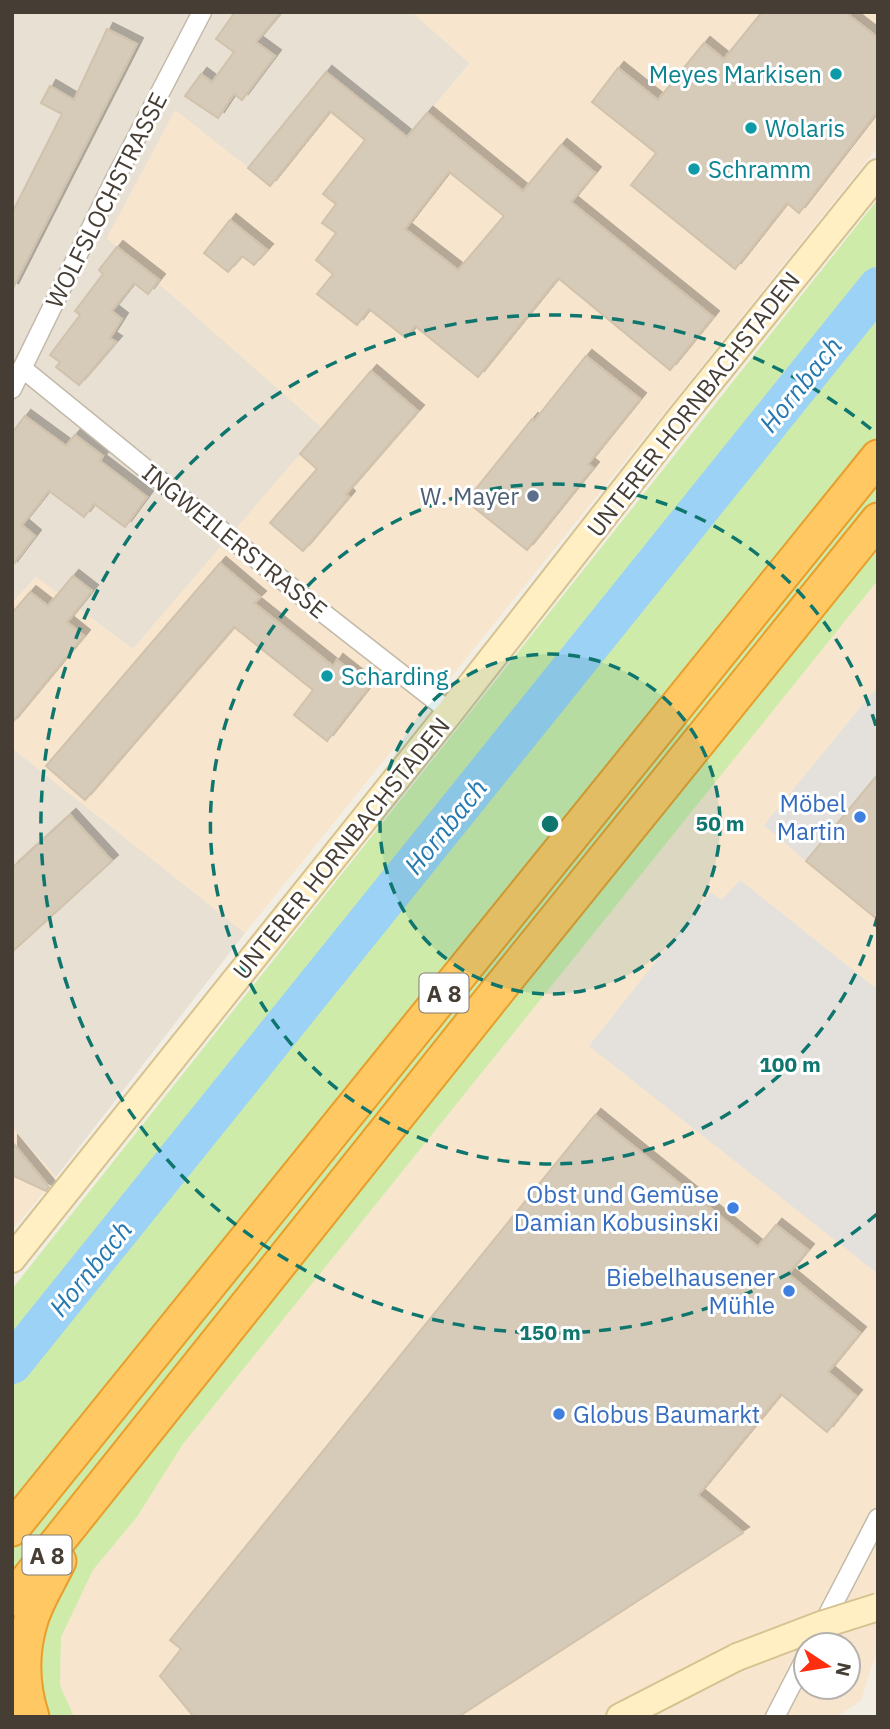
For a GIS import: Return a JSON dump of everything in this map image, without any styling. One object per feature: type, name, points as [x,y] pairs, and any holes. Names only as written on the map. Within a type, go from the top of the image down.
[{"type":"highway","name":"A 8","points":[[12,1529],[878,457]]},
{"type":"highway","name":"A 8","points":[[12,1599],[482,1010],[878,520]]},
{"type":"highway","points":[[32,1717],[26,1696],[23,1665],[31,1619],[83,1512]]},
{"type":"street","name":"WOLFSLOCHSTRASSE","points":[[13,386],[202,12]]},
{"type":"street","name":"UNTERER HORNBACHSTADEN","points":[[12,1259],[878,173]]},
{"type":"street","name":"INGWEILERSTRASSE","points":[[22,368],[313,606],[450,712]]},
{"type":"street","points":[[820,1631],[878,1518]]},
{"type":"street","points":[[620,1717],[737,1657],[878,1607]]},
{"type":"street","points":[[775,1717],[792,1684]]},
{"type":"shaded area","points":[[12,12],[412,12],[470,63],[407,138],[326,72],[248,168],[175,111],[107,238],[323,428],[133,649],[36,577],[12,603]]},
{"type":"shaded area","points":[[412,12],[878,12],[878,147],[245,933],[12,748],[12,603],[36,577],[133,649],[322,428],[107,238],[175,110],[249,168],[326,72],[407,137],[470,64]]},
{"type":"shaded area","points":[[878,580],[878,1631],[876,1652],[862,1698],[862,1631],[792,1631],[792,1701],[861,1701],[835,1717],[74,1717],[60,1685],[61,1636],[93,1570],[137,1517],[183,1444]]},
{"type":"shaded area","points":[[878,686],[878,774],[806,861],[764,825]]},
{"type":"shaded area","points":[[12,748],[245,933],[56,1177],[12,1127]]},
{"type":"shaded area","points":[[740,880],[878,990],[878,1274],[589,1046],[711,892],[722,900]]},
{"type":"shaded area","points":[[12,1127],[56,1177],[12,1231]]},
{"type":"green space","points":[[878,199],[878,580],[183,1444],[137,1517],[93,1570],[61,1637],[60,1685],[74,1717],[12,1717],[12,1289]]},
{"type":"building","points":[[235,12],[281,12],[256,42],[275,56],[242,100],[234,94],[218,118],[185,96],[201,74],[212,82],[234,52],[216,39]]},
{"type":"building","points":[[762,12],[845,12],[878,38],[878,111],[799,213],[787,203],[735,269],[631,185],[656,153],[592,102],[618,68],[658,100],[704,43],[724,59]]},
{"type":"building","points":[[107,29],[137,44],[12,290],[12,213],[62,114],[41,103],[50,86],[74,100]]},
{"type":"building","points":[[326,72],[407,137],[427,113],[523,191],[561,145],[595,173],[571,202],[713,317],[670,370],[558,278],[478,377],[415,326],[406,338],[369,309],[357,325],[317,294],[333,274],[316,260],[336,233],[322,223],[336,204],[323,194],[365,140],[330,111],[270,186],[248,168]],"holes":[[[449,172],[504,216],[458,270],[405,229]]]},
{"type":"building","points":[[230,220],[267,250],[254,265],[242,256],[228,272],[204,253]]},
{"type":"building","points":[[117,247],[159,280],[148,294],[134,283],[112,311],[122,319],[110,338],[116,342],[79,385],[56,367],[60,362],[50,355],[80,315],[75,311],[103,274],[99,270]]},
{"type":"building","points":[[586,356],[640,399],[588,464],[593,468],[527,550],[466,501]]},
{"type":"building","points":[[371,371],[418,411],[346,494],[349,497],[303,551],[270,523],[317,469],[300,454]]},
{"type":"building","points":[[25,416],[66,446],[75,435],[103,456],[100,461],[147,497],[125,527],[94,504],[84,517],[49,491],[22,525],[35,536],[12,566],[12,433]]},
{"type":"building","points":[[220,563],[260,597],[254,603],[333,666],[337,660],[370,686],[327,741],[294,715],[313,690],[234,627],[85,800],[46,766]]},
{"type":"building","points":[[73,576],[92,591],[67,622],[84,636],[12,723],[12,613],[30,592],[48,606]]},
{"type":"building","name":"Möbel Martin","points":[[878,774],[878,920],[806,861]]},
{"type":"building","points":[[70,815],[112,861],[12,952],[12,868]]},
{"type":"building","name":"Globus Baumarkt","points":[[595,1115],[758,1247],[776,1225],[808,1250],[788,1274],[860,1333],[828,1372],[856,1396],[827,1432],[781,1394],[698,1495],[743,1533],[458,1717],[194,1717],[160,1676],[181,1649],[170,1640]]},
{"type":"building","points":[[12,1142],[49,1187],[46,1191],[12,1175]]},
{"type":"waterway","name":"Hornbach","points":[[12,1364],[878,287]]},
{"type":"place","name":"Meyes Markisen","points":[[836,74]]},
{"type":"place","name":"Wolaris","points":[[751,128]]},
{"type":"place","name":"Schramm","points":[[694,169]]},
{"type":"place","name":"W. Mayer","points":[[533,496]]},
{"type":"place","name":"Scharding","points":[[327,676]]},
{"type":"place","name":"Möbel Martin","points":[[860,817]]},
{"type":"place","name":"Obst und Gemüse Damian Kobusinski","points":[[733,1208]]},
{"type":"place","name":"Biebelhausener Mühle","points":[[789,1291]]},
{"type":"place","name":"Globus Baumarkt","points":[[559,1414]]}]
